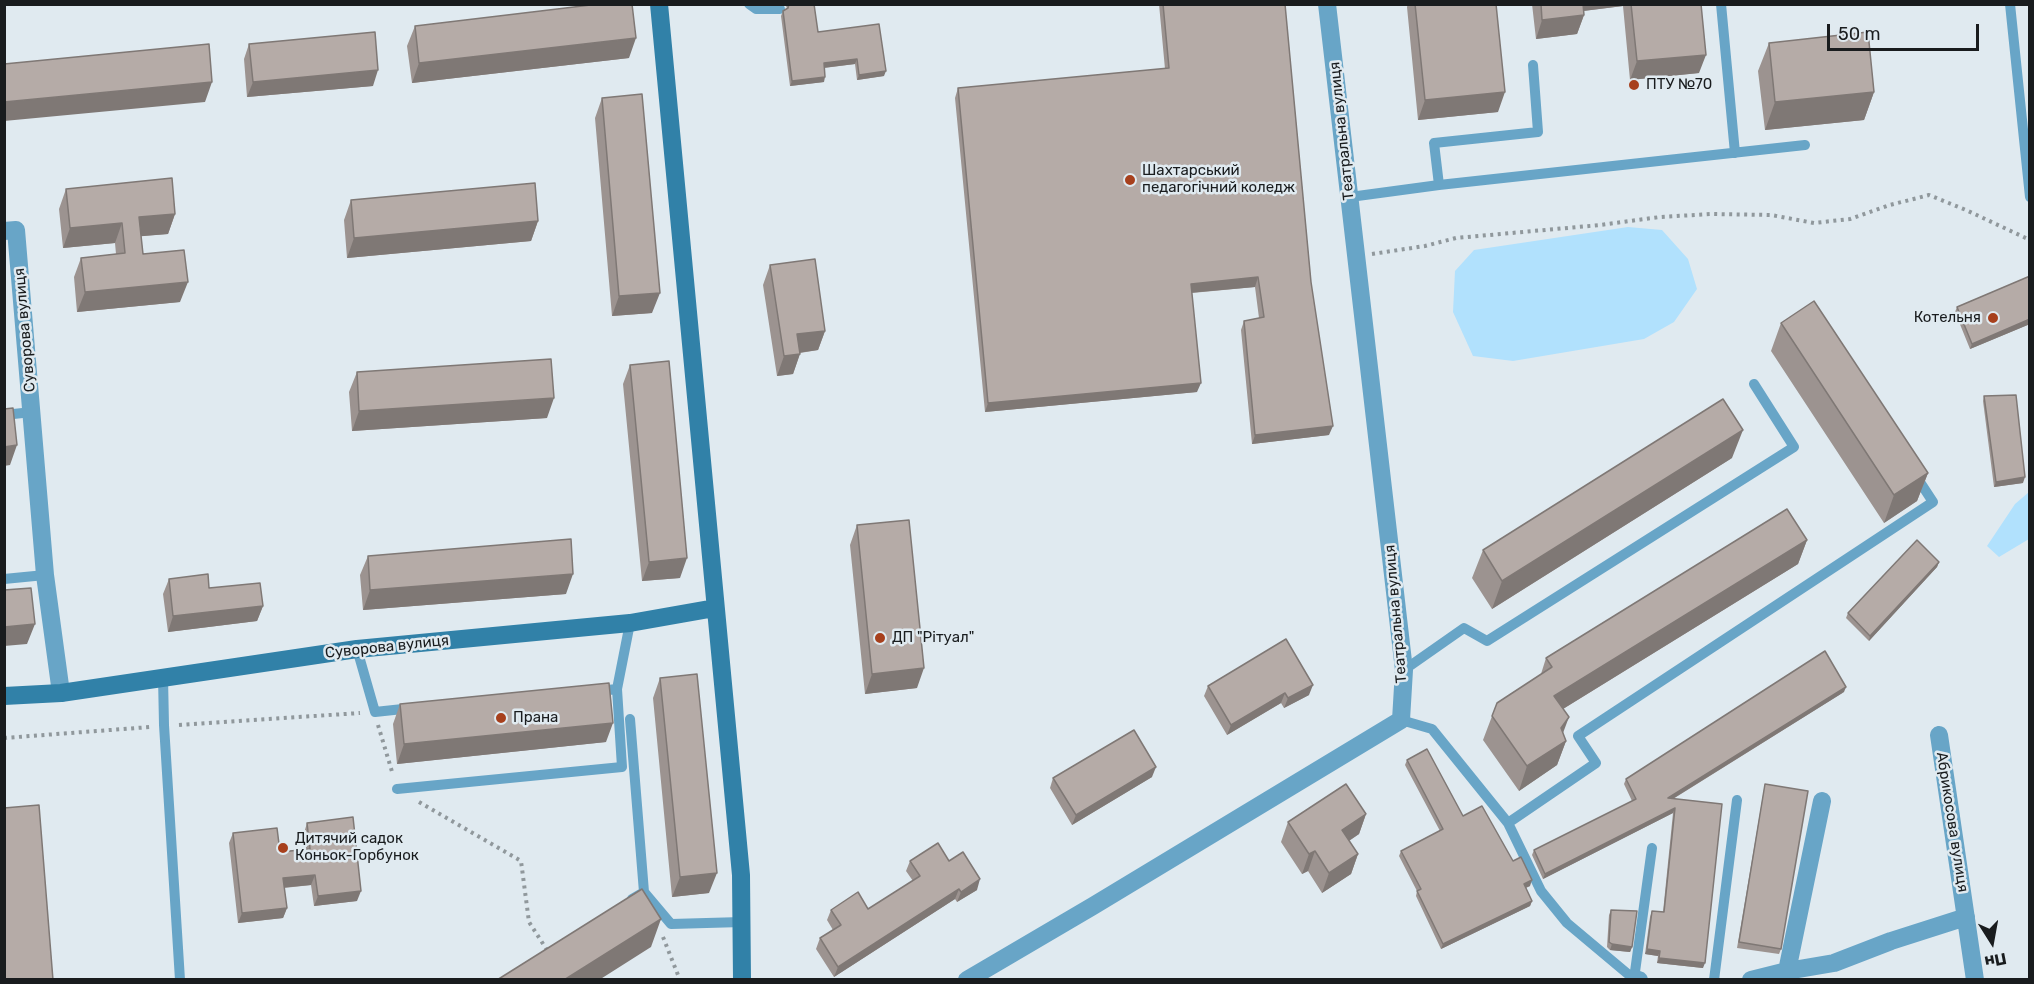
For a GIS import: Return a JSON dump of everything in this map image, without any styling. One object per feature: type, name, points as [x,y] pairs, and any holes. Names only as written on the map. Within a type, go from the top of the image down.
[{"type":"street","points":[[659,4],[741,875],[742,980]]},
{"type":"street","name":"Театральна вулиця","points":[[1328,4],[1355,257],[1404,670],[1401,720]]},
{"type":"street","name":"Суворова вулиця","points":[[4,231],[16,230],[45,575],[60,693]]},
{"type":"street","name":"Суворова вулиця","points":[[4,696],[60,693],[357,648],[630,623],[715,608]]},
{"type":"street","points":[[966,980],[1401,720]]},
{"type":"street","name":"Абрикосова вулиця","points":[[1939,735],[1975,980]]},
{"type":"street","points":[[1787,971],[1822,801]]},
{"type":"street","points":[[1751,980],[1834,963],[1891,941],[1966,917]]},
{"type":"lane","points":[[749,4],[756,9],[780,9]]},
{"type":"lane","points":[[1722,4],[1735,153]]},
{"type":"lane","points":[[2010,4],[2030,197]]},
{"type":"lane","points":[[1439,185],[1434,143],[1538,132],[1533,64]]},
{"type":"lane","points":[[1350,197],[1439,185],[1805,145]]},
{"type":"lane","points":[[1404,670],[1464,628],[1487,641],[1794,447],[1754,384]]},
{"type":"lane","points":[[4,415],[32,412]]},
{"type":"lane","points":[[1508,823],[1596,763],[1578,736],[1933,502],[1907,462]]},
{"type":"lane","points":[[4,579],[45,575]]},
{"type":"lane","points":[[397,789],[622,766],[617,689],[630,623]]},
{"type":"lane","points":[[357,648],[375,712],[421,707]]},
{"type":"lane","points":[[163,676],[180,980]]},
{"type":"lane","points":[[582,692],[617,689]]},
{"type":"lane","points":[[630,719],[644,892],[671,924],[742,922]]},
{"type":"lane","points":[[1401,720],[1432,729],[1508,823],[1541,891],[1567,923],[1636,979]]},
{"type":"lane","points":[[1714,980],[1737,800]]},
{"type":"lane","points":[[1636,979],[1652,848]]},
{"type":"lane","points":[[625,903],[644,892]]},
{"type":"path","points":[[1355,257],[1425,246],[1456,238],[1600,225],[1660,217],[1711,214],[1771,215],[1814,222],[1850,219],[1929,195],[2030,240]]},
{"type":"path","points":[[4,738],[375,712],[397,789],[520,861],[529,922],[547,950]]},
{"type":"shaded area","points":[[1628,227],[1662,230],[1688,259],[1697,289],[1674,322],[1644,339],[1513,361],[1473,356],[1453,312],[1455,271],[1474,250]]},
{"type":"shaded area","points":[[2029,492],[2029,539],[1999,557],[1987,546],[2015,504]]},
{"type":"building","points":[[599,4],[632,4],[636,38],[419,63],[415,26]]},
{"type":"building","points":[[789,4],[814,4],[818,32],[879,24],[886,71],[859,75],[857,59],[824,63],[825,77],[792,81],[783,11],[788,8]]},
{"type":"building","name":"Шахтарський педагогічний коледж","points":[[1163,4],[1285,4],[1311,282],[1333,426],[1255,435],[1244,321],[1264,317],[1258,277],[1191,284],[1201,383],[988,403],[958,88],[1169,68]]},
{"type":"building","points":[[1415,4],[1496,4],[1505,92],[1425,100]]},
{"type":"building","points":[[1541,4],[1583,4],[1584,15],[1542,20]]},
{"type":"building","points":[[1631,4],[1701,4],[1706,55],[1637,61]]},
{"type":"building","points":[[375,32],[378,70],[253,82],[249,44]]},
{"type":"building","points":[[1868,32],[1874,92],[1775,102],[1769,43]]},
{"type":"building","points":[[209,44],[212,82],[4,102],[4,64]]},
{"type":"building","points":[[642,94],[660,293],[619,296],[602,98]]},
{"type":"building","points":[[172,178],[175,214],[139,217],[143,254],[184,250],[188,282],[85,292],[81,258],[125,253],[122,223],[70,228],[66,189]]},
{"type":"building","points":[[535,183],[538,221],[354,238],[351,200]]},
{"type":"building","points":[[815,259],[825,331],[797,334],[800,354],[784,356],[770,265]]},
{"type":"building","name":"Котельня","points":[[2030,276],[2030,319],[1972,344],[1957,307]]},
{"type":"building","points":[[1814,301],[1928,473],[1894,495],[1781,323]]},
{"type":"building","points":[[551,359],[554,398],[359,411],[357,372]]},
{"type":"building","points":[[669,361],[687,558],[649,562],[630,365]]},
{"type":"building","points":[[2016,395],[2025,477],[1996,482],[1984,396]]},
{"type":"building","points":[[1723,399],[1743,430],[1502,581],[1483,550]]},
{"type":"building","points":[[13,408],[17,445],[4,447],[4,409]]},
{"type":"building","points":[[1787,509],[1807,540],[1554,696],[1569,717],[1561,728],[1566,741],[1527,766],[1492,716],[1497,703],[1552,667],[1546,658]]},
{"type":"building","points":[[909,520],[924,668],[872,674],[857,525]]},
{"type":"building","points":[[571,539],[573,574],[370,590],[368,556]]},
{"type":"building","points":[[1917,540],[1939,562],[1870,636],[1848,613]]},
{"type":"building","points":[[208,574],[209,588],[260,583],[263,606],[173,616],[169,579]]},
{"type":"building","points":[[31,588],[35,624],[4,627],[4,590]]},
{"type":"building","points":[[1286,639],[1313,685],[1288,698],[1285,693],[1231,725],[1208,686]]},
{"type":"building","points":[[1825,651],[1846,687],[1668,798],[1722,804],[1705,963],[1659,958],[1660,951],[1647,949],[1652,911],[1664,912],[1675,808],[1545,874],[1534,850],[1636,799],[1626,779]]},
{"type":"building","points":[[697,674],[717,873],[680,877],[660,678]]},
{"type":"building","points":[[609,683],[613,723],[404,744],[400,704]]},
{"type":"building","points":[[1134,730],[1156,767],[1076,815],[1053,778]]},
{"type":"building","points":[[1427,749],[1463,816],[1482,806],[1513,861],[1521,857],[1532,880],[1524,884],[1532,901],[1443,944],[1417,891],[1421,889],[1401,851],[1443,829],[1407,760]]},
{"type":"building","points":[[1346,784],[1366,814],[1342,830],[1358,854],[1329,873],[1315,851],[1309,854],[1288,822]]},
{"type":"building","points":[[1765,784],[1808,791],[1781,949],[1739,942]]},
{"type":"building","points":[[39,805],[53,980],[4,980],[4,808]]},
{"type":"building","points":[[353,817],[361,891],[318,896],[315,875],[283,878],[287,908],[242,913],[233,833],[277,828],[280,852],[310,849],[307,823]]},
{"type":"building","points":[[938,843],[949,861],[963,852],[980,879],[961,892],[959,889],[838,967],[820,938],[841,925],[831,910],[858,892],[868,909],[920,876],[910,861]]},
{"type":"building","points":[[642,889],[661,919],[564,980],[497,980]]},
{"type":"building","points":[[1611,910],[1637,911],[1632,947],[1609,942]]},
{"type":"place","name":"ПТУ №70","points":[[1634,85]]},
{"type":"place","name":"Шахтарський педагогічний коледж","points":[[1130,180]]},
{"type":"place","name":"Котельня","points":[[1993,318]]},
{"type":"place","name":"ДП \"Рітуал\"","points":[[880,638]]},
{"type":"place","name":"Прана","points":[[501,718]]},
{"type":"place","name":"Дитячий садок Коньок-Горбунок","points":[[283,848]]}]
